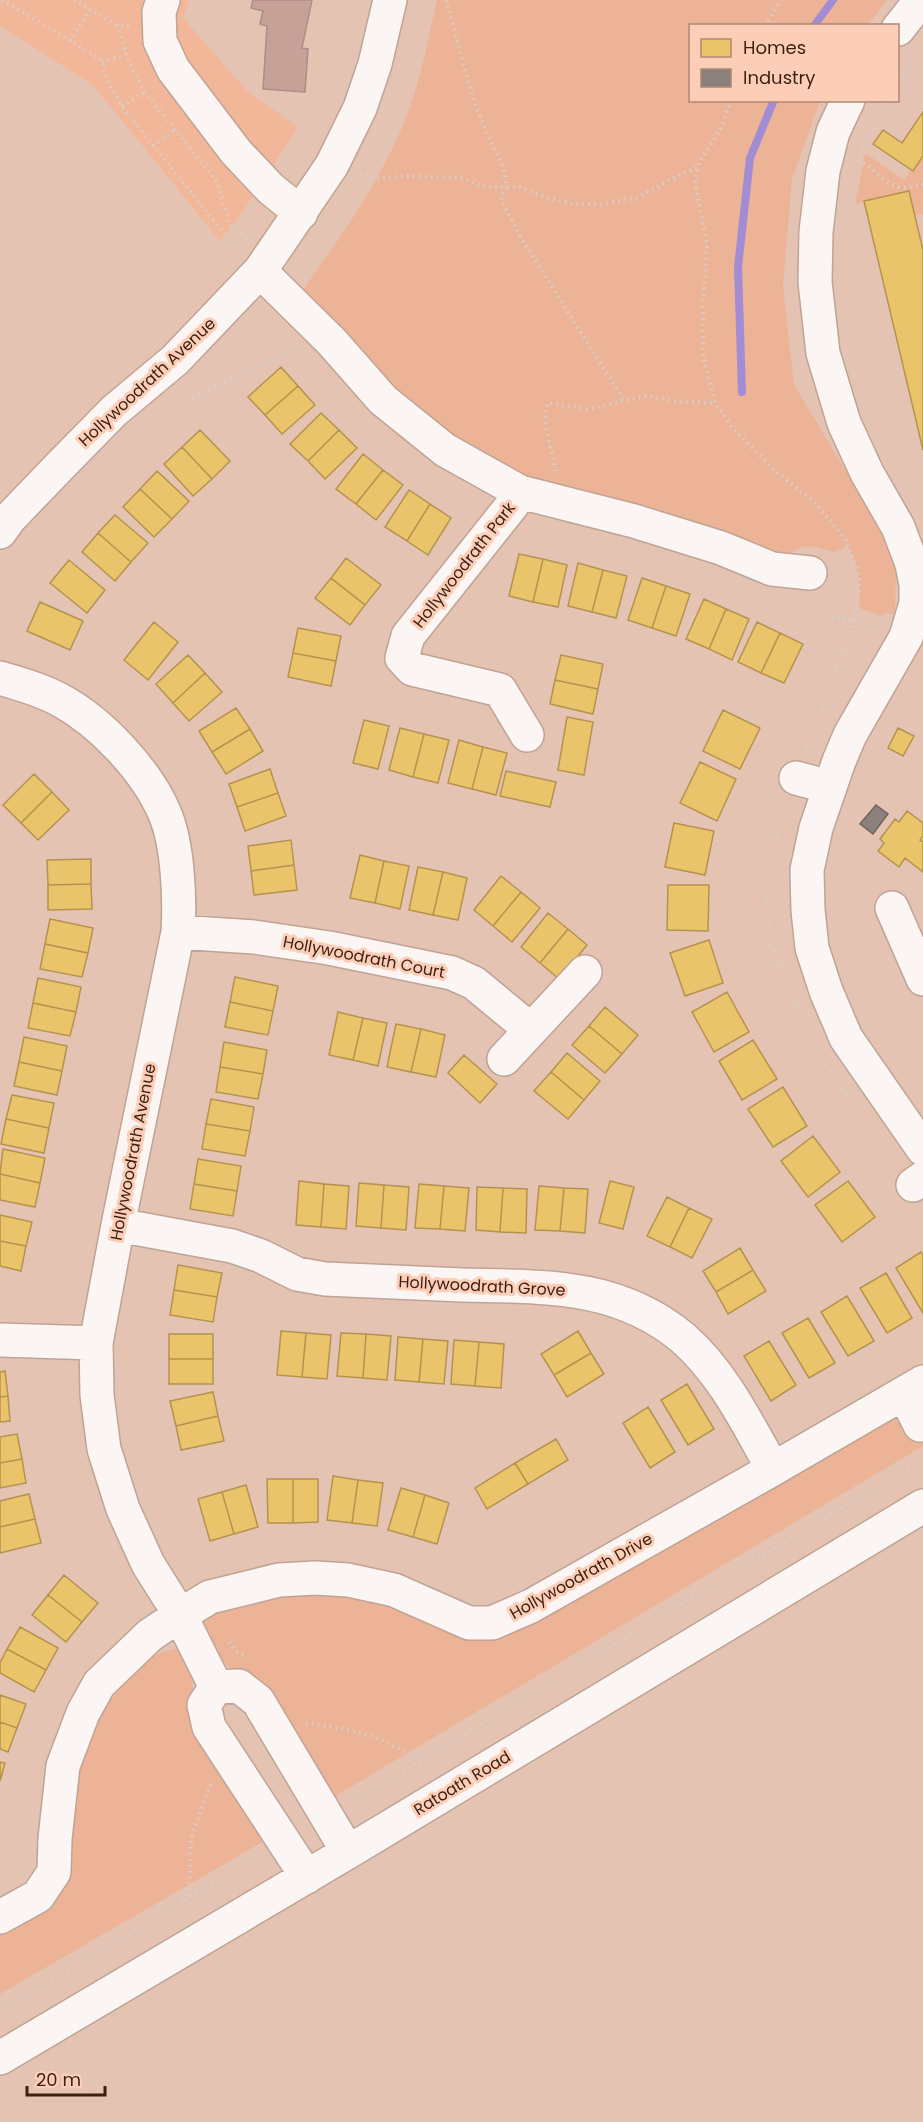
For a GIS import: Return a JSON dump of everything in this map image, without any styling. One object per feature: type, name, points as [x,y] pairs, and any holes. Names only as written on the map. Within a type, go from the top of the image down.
[{"type":"street","name":"Hollywoodrath Avenue","points":[[0,532],[10,518],[114,411],[175,360],[260,271],[332,165],[360,108],[375,64],[390,0]]},
{"type":"street","points":[[899,27],[921,0]]},
{"type":"street","points":[[160,14],[160,41],[172,69],[236,152],[271,189],[301,213]]},
{"type":"street","points":[[847,102],[833,132],[823,171],[816,232],[815,282],[823,353],[844,423],[867,473],[898,527],[912,564],[916,585],[916,603],[906,638],[850,735],[830,788],[816,828],[807,870],[808,910],[812,948],[826,991],[846,1038],[923,1149]]},
{"type":"street","name":"Hollywoodrath Park","points":[[260,271],[325,335],[383,400],[445,450],[535,496],[634,521],[721,548],[772,569],[810,573]]},
{"type":"street","name":"Hollywoodrath Park","points":[[527,735],[500,690],[412,669],[402,658],[408,636],[513,504],[535,496]]},
{"type":"street","name":"Hollywoodrath Avenue","points":[[0,678],[48,695],[78,711],[106,735],[143,775],[165,815],[174,852],[179,900],[178,932],[96,1343],[97,1395],[107,1459],[123,1509],[148,1564],[180,1615],[216,1687]]},
{"type":"street","points":[[796,778],[830,788]]},
{"type":"street","points":[[892,908],[917,946],[923,979]]},
{"type":"street","name":"Hollywoodrath Court","points":[[178,932],[254,937],[318,946],[452,974],[474,983],[531,1030]]},
{"type":"street","points":[[504,1059],[585,972]]},
{"type":"street","name":"Hollywoodrath Grove","points":[[118,1226],[232,1246],[261,1256],[297,1274],[325,1279],[550,1287],[591,1292],[618,1300],[653,1315],[676,1333],[721,1378],[773,1469]]},
{"type":"street","points":[[0,1340],[96,1343]]},
{"type":"street","name":"Hollywoodrath Drive","points":[[0,1917],[38,1896],[54,1872],[63,1766],[83,1713],[99,1684],[150,1635],[210,1598],[279,1580],[315,1578],[348,1580],[394,1590],[469,1623],[492,1623],[531,1606],[913,1387],[920,1425]]},
{"type":"street","name":"Ratoath Road","points":[[0,2058],[307,1877],[923,1506]]},
{"type":"street","points":[[307,1877],[209,1727],[204,1706],[216,1687],[239,1686],[258,1701],[348,1852]]},
{"type":"path","points":[[2,0],[99,58],[110,86],[122,106],[226,236]]},
{"type":"path","points":[[74,0],[117,25],[126,54],[145,92],[217,182],[230,224],[233,227]]},
{"type":"path","points":[[446,0],[473,98],[489,139],[502,163],[507,187],[501,200],[521,238],[624,400]]},
{"type":"path","points":[[766,24],[781,0]]},
{"type":"path","points":[[70,41],[90,9]]},
{"type":"path","points":[[117,25],[160,14]]},
{"type":"path","points":[[899,81],[923,47]]},
{"type":"path","points":[[102,62],[126,54]]},
{"type":"path","points":[[122,106],[145,92]]},
{"type":"path","points":[[731,102],[719,132],[697,168],[695,182],[707,245],[703,303],[703,357],[715,404],[732,427],[774,470],[814,502],[845,538],[860,577],[855,619],[828,618],[810,573]]},
{"type":"path","points":[[886,102],[874,122],[858,161],[866,164],[886,182],[901,188],[923,184]]},
{"type":"path","points":[[153,146],[175,130]]},
{"type":"path","points":[[332,165],[376,179],[436,176],[462,178],[485,187],[520,187],[539,195],[573,204],[601,204],[638,197],[697,168]]},
{"type":"path","points":[[187,400],[325,335]]},
{"type":"path","points":[[535,496],[557,476],[545,424],[548,403],[588,409],[645,396],[715,404]]},
{"type":"path","points":[[327,1817],[923,1459]]},
{"type":"path","points":[[306,1723],[373,1736],[422,1760]]},
{"type":"path","points":[[182,1901],[190,1880],[189,1856],[192,1834],[212,1781]]},
{"type":"path","points":[[0,2011],[284,1842]]},
{"type":"shaded area","points":[[0,0],[189,0],[183,18],[248,92],[298,127],[236,222],[220,241],[93,85],[0,26]]},
{"type":"shaded area","points":[[437,0],[887,0],[869,24],[689,24],[689,102],[820,102],[792,179],[783,286],[794,385],[876,521],[896,564],[895,616],[886,612],[883,616],[859,608],[858,576],[847,546],[834,552],[812,546],[801,547],[783,561],[563,493],[487,461],[424,416],[388,383],[349,335],[302,291],[368,194],[390,153],[407,116],[426,50]]},
{"type":"shaded area","points":[[865,153],[904,180],[923,154],[923,214],[910,216],[905,193],[855,204]]},
{"type":"shaded area","points":[[886,1412],[923,1428],[923,1446],[332,1798],[249,1683],[218,1658],[203,1636],[204,1616],[279,1594],[328,1591],[386,1604],[453,1632]]},
{"type":"shaded area","points":[[178,1648],[193,1681],[191,1708],[264,1841],[0,1994],[0,1935],[47,1908],[59,1897],[67,1882],[76,1764],[108,1703],[150,1656]]},
{"type":"building: Homes","points":[[923,112],[923,156],[913,171],[873,144],[883,130],[902,143]]},
{"type":"building: Homes","points":[[909,191],[923,250],[923,450],[864,201]]},
{"type":"building: Homes","points":[[281,367],[298,386],[265,415],[248,397]]},
{"type":"building: Homes","points":[[298,386],[315,405],[282,434],[265,415]]},
{"type":"building: Homes","points":[[321,413],[339,430],[308,461],[290,444]]},
{"type":"building: Homes","points":[[200,430],[230,461],[212,479],[182,447]]},
{"type":"building: Homes","points":[[339,430],[357,448],[325,479],[308,461]]},
{"type":"building: Homes","points":[[182,447],[212,479],[193,496],[164,464]]},
{"type":"building: Homes","points":[[363,454],[383,470],[356,504],[336,489]]},
{"type":"building: Homes","points":[[383,470],[403,485],[376,520],[356,504]]},
{"type":"building: Homes","points":[[157,471],[189,501],[172,519],[140,489]]},
{"type":"building: Homes","points":[[140,489],[172,519],[154,537],[123,507]]},
{"type":"building: Homes","points":[[409,490],[430,504],[407,541],[385,527]]},
{"type":"building: Homes","points":[[430,504],[451,518],[428,555],[407,541]]},
{"type":"building: Homes","points":[[115,515],[148,543],[131,562],[98,533]]},
{"type":"building: Homes","points":[[98,533],[131,562],[115,581],[82,552]]},
{"type":"building: Homes","points":[[519,554],[543,559],[533,602],[509,596]]},
{"type":"building: Homes","points":[[346,558],[381,585],[365,605],[331,578]]},
{"type":"building: Homes","points":[[543,559],[567,565],[558,607],[533,602]]},
{"type":"building: Homes","points":[[69,560],[105,590],[87,613],[50,583]]},
{"type":"building: Homes","points":[[578,563],[603,570],[592,612],[568,606]]},
{"type":"building: Homes","points":[[603,570],[627,576],[616,618],[592,612]]},
{"type":"building: Homes","points":[[331,578],[365,605],[350,625],[315,598]]},
{"type":"building: Homes","points":[[642,578],[666,586],[652,628],[628,620]]},
{"type":"building: Homes","points":[[666,586],[690,594],[676,636],[652,628]]},
{"type":"building: Homes","points":[[704,599],[726,609],[709,649],[686,639]]},
{"type":"building: Homes","points":[[40,602],[83,621],[70,650],[27,631]]},
{"type":"building: Homes","points":[[726,609],[749,619],[732,660],[709,649]]},
{"type":"building: Homes","points":[[154,622],[178,642],[148,680],[124,660]]},
{"type":"building: Homes","points":[[757,622],[780,633],[761,673],[738,662]]},
{"type":"building: Homes","points":[[298,628],[341,636],[336,661],[293,653]]},
{"type":"building: Homes","points":[[780,633],[803,644],[784,683],[761,673]]},
{"type":"building: Homes","points":[[293,653],[336,661],[331,686],[288,677]]},
{"type":"building: Homes","points":[[188,655],[205,673],[173,703],[156,684]]},
{"type":"building: Homes","points":[[561,655],[603,664],[598,689],[555,680]]},
{"type":"building: Homes","points":[[205,673],[222,692],[189,721],[173,703]]},
{"type":"building: Homes","points":[[555,680],[598,689],[593,714],[550,704]]},
{"type":"building: Homes","points":[[236,708],[250,729],[212,752],[199,731]]},
{"type":"building: Homes","points":[[723,710],[760,728],[740,769],[703,751]]},
{"type":"building: Homes","points":[[567,717],[593,722],[584,775],[558,770]]},
{"type":"building: Homes","points":[[364,720],[389,726],[378,769],[353,763]]},
{"type":"building: Homes","points":[[400,728],[424,734],[413,777],[389,770]]},
{"type":"building: Homes","points":[[898,728],[914,736],[903,756],[888,748]]},
{"type":"building: Homes","points":[[250,729],[263,751],[226,774],[212,752]]},
{"type":"building: Homes","points":[[424,734],[449,740],[438,783],[413,777]]},
{"type":"building: Homes","points":[[459,740],[483,747],[472,789],[448,783]]},
{"type":"building: Homes","points":[[483,747],[507,753],[496,795],[472,789]]},
{"type":"building: Homes","points":[[700,762],[736,779],[717,821],[680,803]]},
{"type":"building: Homes","points":[[270,769],[278,793],[237,807],[229,784]]},
{"type":"building: Homes","points":[[506,771],[556,782],[550,807],[500,796]]},
{"type":"building: Homes","points":[[34,774],[52,792],[21,823],[3,805]]},
{"type":"building: Homes","points":[[52,792],[69,810],[38,840],[21,823]]},
{"type":"building: Homes","points":[[278,793],[286,816],[245,831],[237,807]]},
{"type":"building: Homes","points":[[907,811],[923,823],[923,836],[920,840],[923,842],[923,872],[905,858],[899,867],[878,851],[884,843],[880,839],[895,819],[899,822]]},
{"type":"building: Homes","points":[[674,823],[714,831],[705,875],[665,867]]},
{"type":"building: Homes","points":[[291,840],[294,865],[251,871],[248,846]]},
{"type":"building: Homes","points":[[360,855],[384,861],[375,903],[350,898]]},
{"type":"building: Homes","points":[[91,859],[91,884],[48,885],[47,860]]},
{"type":"building: Homes","points":[[384,861],[409,866],[400,909],[375,903]]},
{"type":"building: Homes","points":[[294,865],[297,890],[254,895],[251,871]]},
{"type":"building: Homes","points":[[418,867],[443,872],[433,915],[409,910]]},
{"type":"building: Homes","points":[[443,872],[467,878],[458,920],[433,915]]},
{"type":"building: Homes","points":[[501,876],[521,892],[493,926],[474,910]]},
{"type":"building: Homes","points":[[91,884],[92,909],[48,910],[48,885]]},
{"type":"building: Homes","points":[[668,885],[709,885],[708,931],[667,930]]},
{"type":"building: Homes","points":[[521,892],[540,908],[512,942],[493,926]]},
{"type":"building: Homes","points":[[548,913],[568,929],[540,963],[521,947]]},
{"type":"building: Homes","points":[[50,919],[93,928],[88,953],[45,944]]},
{"type":"building: Homes","points":[[568,929],[587,945],[559,979],[540,963]]},
{"type":"building: Homes","points":[[709,940],[723,983],[685,996],[670,953]]},
{"type":"building: Homes","points":[[45,944],[88,953],[82,977],[40,969]]},
{"type":"building: Homes","points":[[235,977],[278,986],[273,1011],[230,1002]]},
{"type":"building: Homes","points":[[38,978],[81,987],[76,1012],[33,1003]]},
{"type":"building: Homes","points":[[727,992],[749,1032],[714,1052],[692,1012]]},
{"type":"building: Homes","points":[[230,1002],[273,1011],[268,1035],[225,1027]]},
{"type":"building: Homes","points":[[33,1003],[76,1012],[70,1036],[28,1028]]},
{"type":"building: Homes","points":[[605,1007],[638,1035],[622,1054],[589,1026]]},
{"type":"building: Homes","points":[[338,1012],[363,1018],[353,1060],[329,1055]]},
{"type":"building: Homes","points":[[363,1018],[387,1023],[378,1066],[353,1060]]},
{"type":"building: Homes","points":[[396,1024],[421,1029],[411,1072],[387,1067]]},
{"type":"building: Homes","points":[[589,1026],[622,1054],[605,1073],[572,1045]]},
{"type":"building: Homes","points":[[421,1029],[445,1035],[436,1077],[411,1072]]},
{"type":"building: Homes","points":[[24,1037],[67,1046],[62,1071],[19,1062]]},
{"type":"building: Homes","points":[[753,1040],[777,1079],[742,1100],[719,1061]]},
{"type":"building: Homes","points":[[224,1042],[267,1050],[263,1074],[220,1067]]},
{"type":"building: Homes","points":[[567,1053],[600,1081],[584,1100],[551,1072]]},
{"type":"building: Homes","points":[[464,1055],[497,1084],[480,1103],[448,1073]]},
{"type":"building: Homes","points":[[19,1062],[62,1071],[57,1095],[14,1086]]},
{"type":"building: Homes","points":[[220,1067],[263,1074],[258,1099],[216,1092]]},
{"type":"building: Homes","points":[[551,1072],[584,1100],[568,1119],[534,1091]]},
{"type":"building: Homes","points":[[783,1087],[807,1126],[773,1147],[748,1109]]},
{"type":"building: Homes","points":[[12,1095],[54,1103],[49,1128],[6,1119]]},
{"type":"building: Homes","points":[[211,1099],[254,1107],[250,1131],[206,1124]]},
{"type":"building: Homes","points":[[6,1119],[49,1128],[44,1153],[1,1144]]},
{"type":"building: Homes","points":[[206,1124],[250,1131],[245,1156],[202,1149]]},
{"type":"building: Homes","points":[[813,1136],[840,1172],[808,1197],[781,1161]]},
{"type":"building: Homes","points":[[3,1149],[45,1158],[40,1183],[0,1174]]},
{"type":"building: Homes","points":[[198,1159],[241,1166],[237,1191],[194,1184]]},
{"type":"building: Homes","points":[[0,1174],[40,1183],[35,1207],[0,1200]]},
{"type":"building: Homes","points":[[299,1181],[324,1184],[321,1227],[296,1225]]},
{"type":"building: Homes","points":[[610,1181],[634,1187],[623,1229],[599,1223]]},
{"type":"building: Homes","points":[[848,1181],[875,1217],[842,1242],[815,1205]]},
{"type":"building: Homes","points":[[359,1183],[384,1185],[381,1228],[356,1226]]},
{"type":"building: Homes","points":[[194,1184],[237,1191],[233,1216],[190,1209]]},
{"type":"building: Homes","points":[[324,1184],[349,1186],[346,1229],[321,1227]]},
{"type":"building: Homes","points":[[419,1184],[444,1186],[440,1229],[415,1228]]},
{"type":"building: Homes","points":[[384,1185],[409,1187],[406,1230],[381,1228]]},
{"type":"building: Homes","points":[[444,1186],[469,1188],[465,1231],[440,1229]]},
{"type":"building: Homes","points":[[539,1186],[564,1188],[560,1231],[535,1230]]},
{"type":"building: Homes","points":[[477,1187],[503,1188],[500,1232],[476,1230]]},
{"type":"building: Homes","points":[[503,1188],[527,1189],[526,1233],[500,1232]]},
{"type":"building: Homes","points":[[564,1188],[588,1189],[585,1233],[560,1231]]},
{"type":"building: Homes","points":[[667,1197],[689,1208],[670,1247],[647,1236]]},
{"type":"building: Homes","points":[[689,1208],[712,1219],[692,1258],[670,1247]]},
{"type":"building: Homes","points":[[0,1215],[32,1222],[26,1246],[0,1241]]},
{"type":"building: Homes","points":[[0,1241],[26,1246],[21,1271],[0,1266]]},
{"type":"building: Homes","points":[[740,1248],[753,1270],[716,1292],[703,1271]]},
{"type":"building: Homes","points":[[921,1252],[923,1255],[923,1313],[896,1268]]},
{"type":"building: Homes","points":[[178,1265],[222,1273],[217,1297],[174,1290]]},
{"type":"building: Homes","points":[[753,1270],[766,1291],[728,1314],[716,1292]]},
{"type":"building: Homes","points":[[886,1273],[912,1318],[887,1333],[860,1288]]},
{"type":"building: Homes","points":[[174,1290],[217,1297],[213,1322],[170,1315]]},
{"type":"building: Homes","points":[[847,1296],[874,1341],[848,1356],[821,1312]]},
{"type":"building: Homes","points":[[808,1318],[835,1363],[809,1378],[782,1333]]},
{"type":"building: Homes","points":[[281,1331],[306,1333],[302,1377],[277,1375]]},
{"type":"building: Homes","points":[[578,1331],[591,1353],[554,1375],[541,1354]]},
{"type":"building: Homes","points":[[306,1333],[331,1335],[327,1379],[302,1377]]},
{"type":"building: Homes","points":[[341,1333],[366,1334],[363,1378],[337,1376]]},
{"type":"building: Homes","points":[[169,1334],[213,1334],[213,1359],[169,1359]]},
{"type":"building: Homes","points":[[366,1334],[391,1336],[387,1380],[363,1378]]},
{"type":"building: Homes","points":[[398,1337],[423,1339],[419,1382],[395,1380]]},
{"type":"building: Homes","points":[[423,1339],[448,1341],[444,1384],[419,1382]]},
{"type":"building: Homes","points":[[454,1340],[479,1342],[475,1386],[451,1384]]},
{"type":"building: Homes","points":[[769,1341],[796,1385],[771,1401],[744,1356]]},
{"type":"building: Homes","points":[[479,1342],[504,1344],[501,1388],[475,1386]]},
{"type":"building: Homes","points":[[591,1353],[604,1374],[567,1397],[554,1375]]},
{"type":"building: Homes","points":[[169,1359],[213,1359],[213,1384],[169,1384]]},
{"type":"building: Homes","points":[[5,1371],[8,1396],[0,1397],[0,1372]]},
{"type":"building: Homes","points":[[687,1384],[714,1429],[688,1445],[661,1400]]},
{"type":"building: Homes","points":[[213,1392],[218,1416],[176,1426],[170,1401]]},
{"type":"building: Homes","points":[[8,1396],[10,1421],[0,1422],[0,1397]]},
{"type":"building: Homes","points":[[648,1407],[675,1452],[650,1468],[623,1423]]},
{"type":"building: Homes","points":[[218,1416],[224,1441],[181,1450],[176,1426]]},
{"type":"building: Homes","points":[[17,1434],[22,1459],[0,1463],[0,1437]]},
{"type":"building: Homes","points":[[556,1439],[568,1460],[528,1484],[515,1463]]},
{"type":"building: Homes","points":[[22,1459],[26,1483],[0,1488],[0,1463]]},
{"type":"building: Homes","points":[[515,1463],[528,1484],[487,1509],[475,1488]]},
{"type":"building: Homes","points":[[333,1476],[358,1480],[352,1523],[327,1520]]},
{"type":"building: Homes","points":[[267,1479],[293,1479],[293,1523],[268,1523]]},
{"type":"building: Homes","points":[[293,1479],[318,1479],[318,1522],[293,1523]]},
{"type":"building: Homes","points":[[358,1480],[383,1483],[377,1526],[352,1523]]},
{"type":"building: Homes","points":[[246,1485],[258,1527],[234,1534],[222,1492]]},
{"type":"building: Homes","points":[[401,1488],[425,1495],[413,1537],[388,1530]]},
{"type":"building: Homes","points":[[222,1492],[234,1534],[210,1541],[198,1499]]},
{"type":"building: Homes","points":[[29,1494],[35,1519],[0,1527],[0,1501]]},
{"type":"building: Homes","points":[[425,1495],[449,1503],[437,1544],[413,1537]]},
{"type":"building: Homes","points":[[35,1519],[41,1543],[0,1553],[0,1527]]},
{"type":"building: Homes","points":[[64,1575],[98,1603],[82,1622],[48,1595]]},
{"type":"building: Homes","points":[[48,1595],[82,1622],[66,1642],[32,1615]]},
{"type":"building: Homes","points":[[20,1627],[58,1648],[46,1670],[7,1649]]},
{"type":"building: Homes","points":[[7,1649],[46,1670],[34,1692],[0,1673],[0,1663]]},
{"type":"building: Homes","points":[[0,1695],[26,1704],[17,1728],[0,1722]]},
{"type":"building: Homes","points":[[0,1722],[17,1728],[8,1752],[0,1749]]},
{"type":"building: Homes","points":[[0,1762],[5,1763],[0,1781]]},
{"type":"building: Industry","points":[[876,805],[888,814],[873,834],[860,824]]},
{"type":"building: Other","points":[[253,0],[312,0],[302,48],[308,49],[305,92],[263,89],[267,26],[260,24],[263,11],[251,8]]},
{"type":"waterway","points":[[815,24],[833,0]]},
{"type":"waterway","points":[[742,392],[738,267],[750,158],[773,102]]}]
